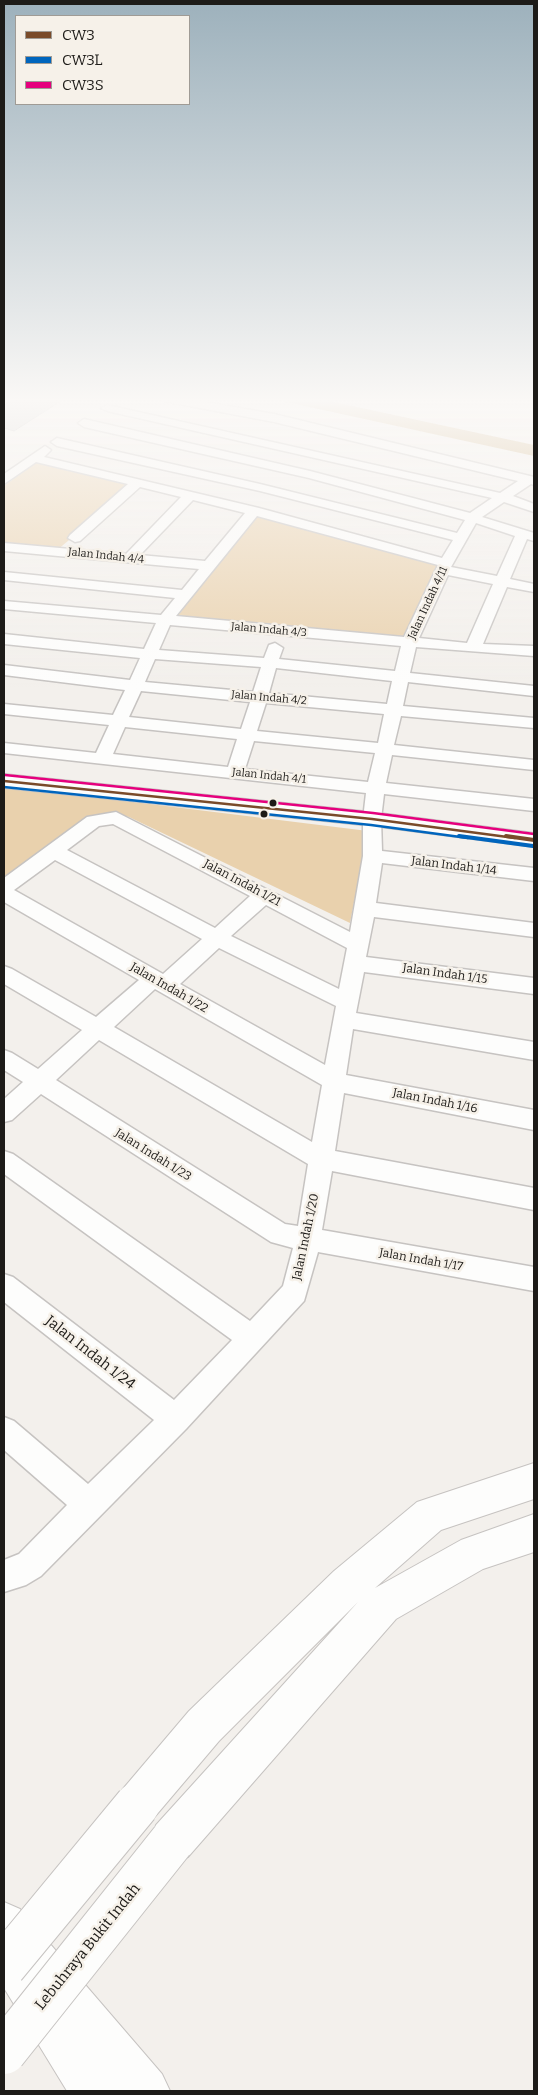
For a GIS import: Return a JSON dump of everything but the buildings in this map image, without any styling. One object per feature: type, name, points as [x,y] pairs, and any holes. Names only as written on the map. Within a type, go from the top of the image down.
[{"type":"main road","points":[[4,765],[374,803],[534,823]]},
{"type":"main road","points":[[4,781],[374,803],[534,840]]},
{"type":"main road","points":[[4,1966],[211,1719],[348,1585],[430,1515],[534,1481]]},
{"type":"main road","name":"Lebuhraya Bukit Indah","points":[[4,2052],[172,1841],[382,1605],[474,1553],[534,1533]]},
{"type":"main road","points":[[4,1925],[145,2091]]},
{"type":"main road","points":[[4,1945],[95,2091]]},
{"type":"street","points":[[75,538],[122,496]]},
{"type":"street","points":[[130,558],[190,496],[257,511],[340,534],[445,567],[502,582],[534,588]]},
{"type":"street","points":[[102,759],[165,620],[208,566],[257,511],[276,496]]},
{"type":"street","points":[[296,496],[461,538]]},
{"type":"street","points":[[340,534],[378,496]]},
{"type":"street","points":[[396,496],[474,517],[529,535],[502,582],[473,648]]},
{"type":"street","points":[[497,496],[534,508]]},
{"type":"street","name":"Jalan Indah 4/11","points":[[374,803],[409,642],[445,567],[474,517],[502,497]]},
{"type":"street","name":"Jalan Indah 4/4","points":[[4,547],[208,566]]},
{"type":"street","points":[[4,630],[11,606],[36,580],[56,551]]},
{"type":"street","points":[[4,576],[185,595]]},
{"type":"street","name":"Jalan Indah 4/3","points":[[11,606],[473,648],[534,651]]},
{"type":"street","points":[[235,773],[261,697],[280,631]]},
{"type":"street","points":[[4,639],[150,654],[271,662],[534,691]]},
{"type":"street","name":"Jalan Indah 4/2","points":[[4,670],[136,686],[534,723]]},
{"type":"street","points":[[4,710],[534,765]]},
{"type":"street","name":"Jalan Indah 4/1","points":[[4,748],[235,773],[374,803],[534,805]]},
{"type":"street","name":"Jalan Indah 1/20","points":[[10,1575],[30,1565],[88,1504],[176,1419],[295,1292],[308,1240],[365,909],[373,856],[374,803]]},
{"type":"street","name":"Jalan Indah 1/21","points":[[54,851],[94,821],[106,818],[125,820],[264,895],[357,954]]},
{"type":"street","points":[[4,893],[54,851],[217,938],[346,1011],[534,1051]]},
{"type":"street","name":"Jalan Indah 1/14","points":[[373,856],[534,875]]},
{"type":"street","name":"Jalan Indah 1/22","points":[[4,893],[335,1082]]},
{"type":"street","points":[[4,1113],[98,1029],[217,938],[264,895]]},
{"type":"street","points":[[365,909],[534,930]]},
{"type":"street","name":"Jalan Indah 1/15","points":[[357,954],[534,986]]},
{"type":"street","points":[[4,974],[322,1159],[534,1199]]},
{"type":"street","name":"Jalan Indah 1/23","points":[[4,1059],[280,1234],[308,1240]]},
{"type":"street","name":"Jalan Indah 1/16","points":[[335,1082],[534,1120]]},
{"type":"street","points":[[4,1161],[251,1338]]},
{"type":"street","name":"Jalan Indah 1/17","points":[[308,1240],[534,1279]]},
{"type":"street","name":"Jalan Indah 1/24","points":[[4,1286],[176,1419]]},
{"type":"street","points":[[4,1431],[88,1504]]},
{"type":"shaded area","points":[[4,496],[122,496],[56,551],[4,545]]},
{"type":"shaded area","points":[[256,513],[441,565],[406,640],[177,617]]},
{"type":"shaded area","points":[[4,786],[368,831],[350,923],[129,817],[113,813],[92,817],[4,881]]},
{"type":"transit line","name":"CW3S","points":[[5,775],[373,813],[534,834]]},
{"type":"transit line","name":"CW3","points":[[4,781],[372,819],[534,840]]},
{"type":"transit line","name":"CW3L","points":[[4,787],[371,825],[533,846]]}]
